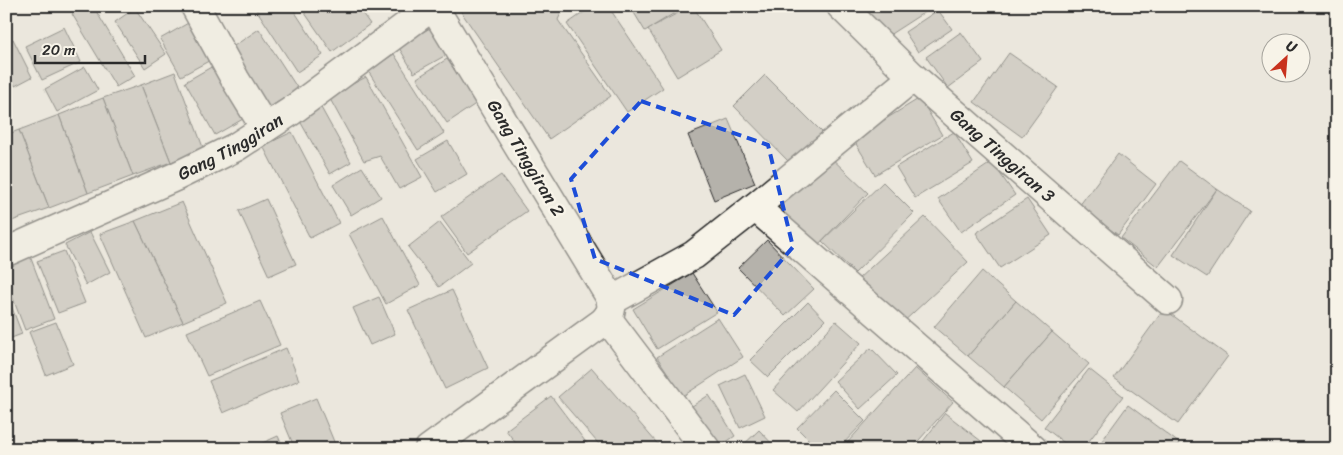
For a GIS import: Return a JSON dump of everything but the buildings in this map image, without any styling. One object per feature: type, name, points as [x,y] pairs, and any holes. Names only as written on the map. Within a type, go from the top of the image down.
[{"type":"street","points":[[195,6],[235,79],[265,128]]},
{"type":"street","name":"Gang Tinggiran","points":[[6,252],[236,147],[290,112],[433,6]]},
{"type":"street","name":"Gang Tinggiran 2","points":[[433,6],[610,297],[610,310],[706,449]]},
{"type":"street","name":"Gang Tinggiran 3","points":[[841,6],[913,77],[1168,300]]},
{"type":"street","points":[[429,449],[610,310],[694,255],[913,77]]},
{"type":"street","points":[[755,207],[1033,449]]},
{"type":"highlighted area","points":[[641,101],[768,145],[793,247],[734,315],[595,259],[571,179]]}]
